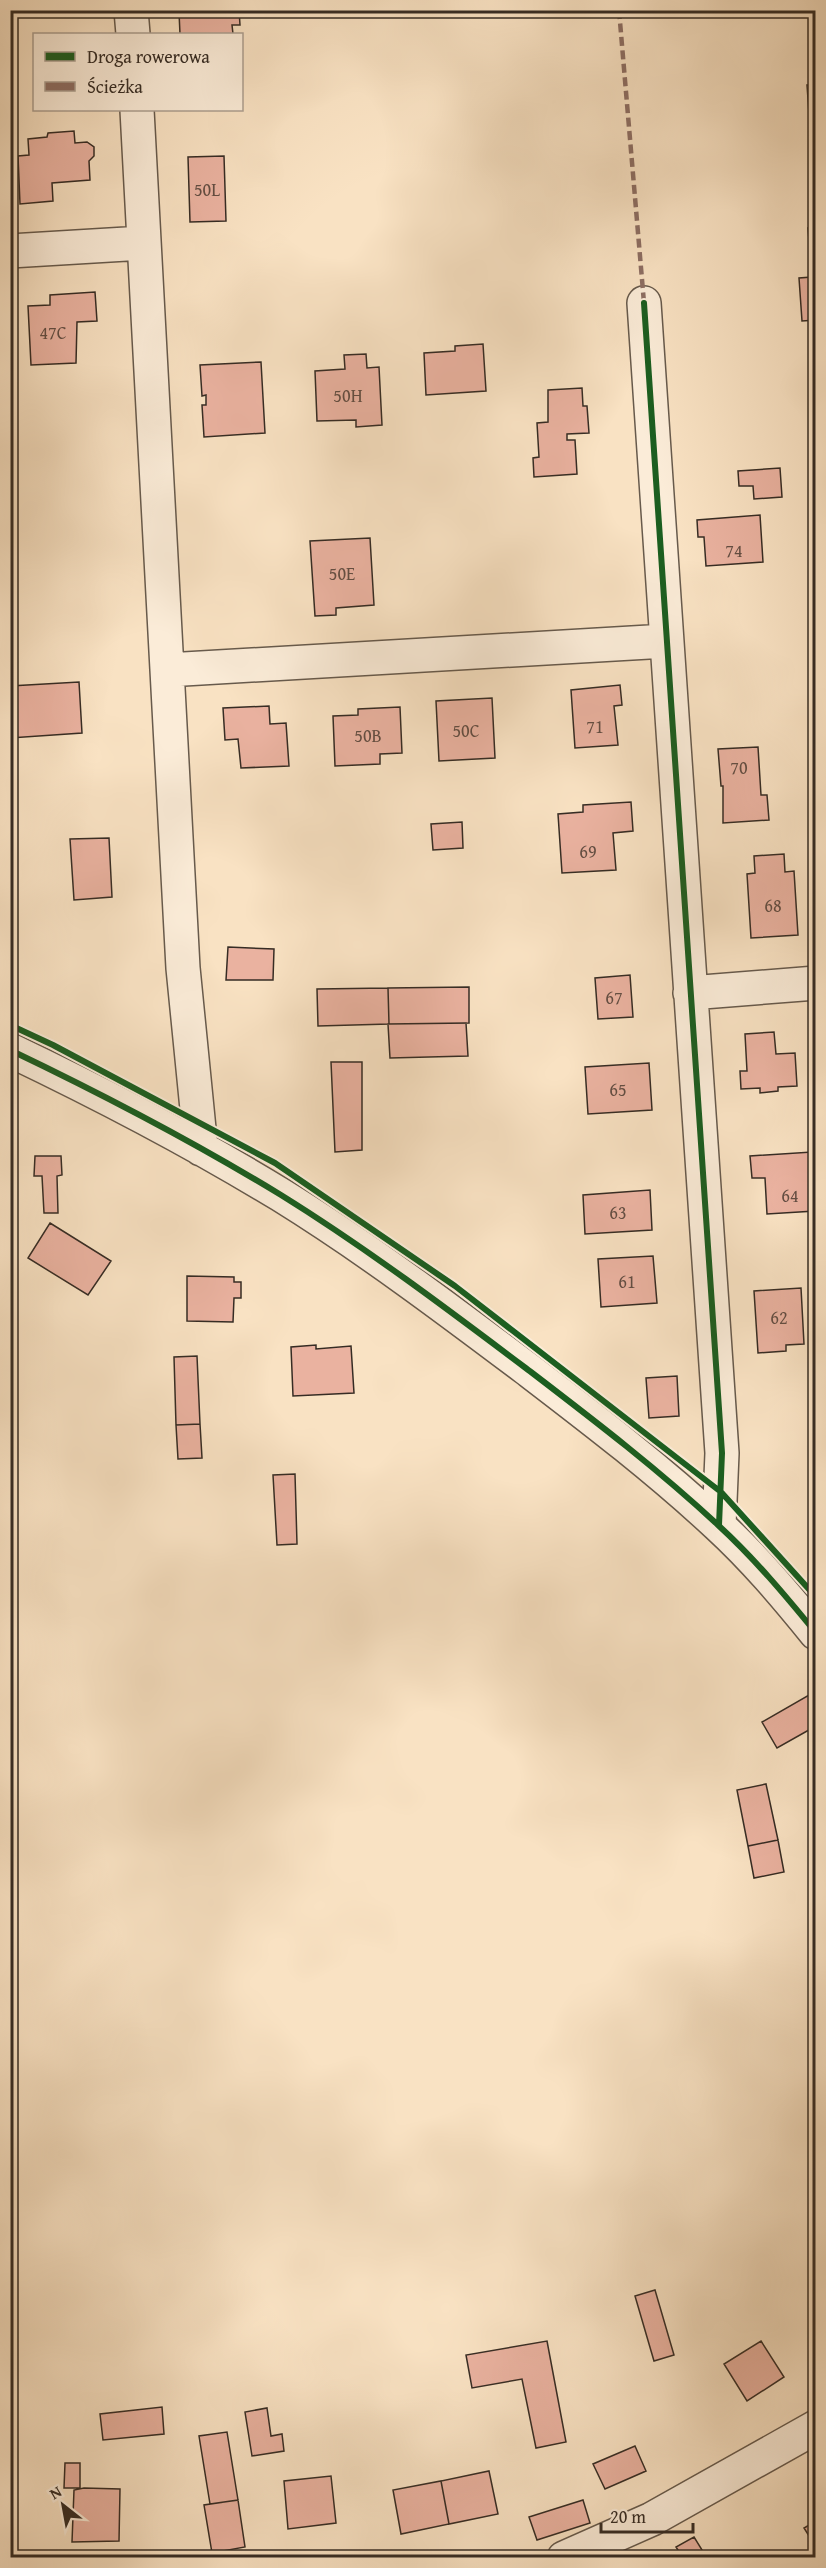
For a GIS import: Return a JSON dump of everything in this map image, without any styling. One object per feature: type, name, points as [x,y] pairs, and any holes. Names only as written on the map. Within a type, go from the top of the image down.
[{"type":"street","points":[[131,10],[133,33]]},
{"type":"street","points":[[136,111],[185,990],[201,1149]]},
{"type":"street","points":[[10,251],[143,243]]},
{"type":"street","points":[[644,303],[722,1453],[719,1525]]},
{"type":"street","points":[[167,670],[666,641]]},
{"type":"street","points":[[690,993],[816,983]]},
{"type":"street","points":[[10,1050],[201,1149],[281,1195],[366,1251],[463,1321],[594,1420],[719,1525],[763,1570],[816,1633]]},
{"type":"street","points":[[564,2558],[652,2519],[816,2427]]},
{"type":"building","points":[[239,10],[240,25],[232,25],[233,33],[180,33],[179,12]]},
{"type":"building","points":[[807,85],[816,85],[816,139],[815,126],[810,127]]},
{"type":"building","points":[[74,131],[75,143],[87,142],[94,147],[94,156],[89,161],[90,180],[52,183],[53,201],[20,204],[18,156],[29,155],[28,139],[47,137],[48,133]]},
{"type":"building","points":[[224,156],[226,221],[190,222],[188,157]]},
{"type":"building","points":[[816,227],[816,320],[802,321],[799,278],[812,277],[808,228]]},
{"type":"building","points":[[95,292],[97,321],[77,322],[76,363],[31,365],[28,306],[50,305],[50,295]]},
{"type":"building","points":[[483,344],[486,391],[426,395],[424,353],[455,351],[455,346]]},
{"type":"building","points":[[366,354],[367,368],[379,367],[382,425],[356,427],[356,420],[317,421],[315,371],[345,369],[344,355]]},
{"type":"building","points":[[261,362],[265,433],[204,437],[202,405],[206,405],[206,395],[202,396],[200,365]]},
{"type":"building","points":[[582,388],[583,406],[587,406],[589,433],[567,434],[567,440],[575,440],[577,474],[534,477],[533,458],[539,457],[537,423],[548,422],[548,390]]},
{"type":"building","points":[[780,468],[782,497],[754,499],[753,486],[739,486],[738,471]]},
{"type":"building","points":[[760,515],[763,562],[706,566],[704,537],[698,537],[697,520]]},
{"type":"building","points":[[370,538],[374,605],[336,608],[336,615],[315,616],[310,541]]},
{"type":"building","points":[[79,682],[82,733],[10,738],[10,686]]},
{"type":"building","points":[[620,685],[622,705],[614,706],[618,745],[575,748],[571,690]]},
{"type":"building","points":[[492,698],[495,758],[439,761],[436,701]]},
{"type":"building","points":[[269,706],[270,724],[286,723],[289,766],[241,768],[238,739],[225,740],[223,708]]},
{"type":"building","points":[[400,707],[402,753],[380,754],[380,764],[335,766],[333,716],[358,715],[358,709]]},
{"type":"building","points":[[758,747],[761,795],[767,795],[769,820],[723,823],[723,786],[721,786],[718,749]]},
{"type":"building","points":[[631,802],[633,831],[613,833],[616,870],[562,873],[558,814],[583,812],[583,805]]},
{"type":"building","points":[[462,822],[463,848],[433,850],[431,824]]},
{"type":"building","points":[[109,838],[112,897],[74,900],[70,839]]},
{"type":"building","points":[[784,854],[785,872],[794,871],[798,935],[751,938],[747,874],[755,873],[754,856]]},
{"type":"building","points":[[228,947],[274,949],[273,980],[226,980]]},
{"type":"building","points":[[630,975],[633,1017],[598,1019],[595,978]]},
{"type":"building","points":[[469,987],[469,1023],[389,1024],[388,988]]},
{"type":"building","points":[[388,988],[389,1024],[318,1026],[317,989]]},
{"type":"building","points":[[466,1023],[468,1056],[390,1058],[388,1024]]},
{"type":"building","points":[[774,1032],[776,1054],[795,1053],[797,1086],[778,1087],[778,1091],[760,1093],[760,1088],[741,1089],[740,1071],[747,1071],[745,1034]]},
{"type":"building","points":[[331,1062],[362,1062],[362,1150],[335,1152]]},
{"type":"building","points":[[649,1063],[652,1110],[588,1114],[585,1067]]},
{"type":"building","points":[[812,1152],[815,1211],[767,1214],[765,1178],[752,1178],[750,1156]]},
{"type":"building","points":[[35,1156],[61,1156],[62,1175],[57,1176],[58,1213],[44,1213],[42,1176],[34,1176]]},
{"type":"building","points":[[650,1190],[652,1230],[585,1234],[583,1195]]},
{"type":"building","points":[[50,1223],[111,1261],[88,1295],[28,1258]]},
{"type":"building","points":[[653,1256],[657,1303],[601,1307],[598,1259]]},
{"type":"building","points":[[187,1276],[234,1277],[234,1282],[241,1282],[241,1298],[234,1298],[233,1322],[187,1321]]},
{"type":"building","points":[[801,1288],[804,1344],[786,1345],[786,1351],[758,1353],[754,1291]]},
{"type":"building","points":[[316,1345],[316,1349],[351,1346],[354,1393],[293,1396],[291,1347]]},
{"type":"building","points":[[197,1356],[200,1424],[176,1425],[174,1357]]},
{"type":"building","points":[[677,1376],[679,1416],[649,1418],[646,1378]]},
{"type":"building","points":[[200,1424],[202,1458],[178,1459],[176,1425]]},
{"type":"building","points":[[295,1474],[297,1544],[277,1545],[273,1475]]},
{"type":"building","points":[[816,1691],[816,1726],[777,1748],[762,1722]]},
{"type":"building","points":[[766,1784],[778,1840],[748,1846],[737,1790]]},
{"type":"building","points":[[778,1840],[784,1872],[754,1878],[748,1846]]},
{"type":"building","points":[[655,2290],[674,2355],[654,2361],[635,2296]]},
{"type":"building","points":[[547,2341],[566,2442],[536,2448],[522,2379],[472,2388],[466,2355]]},
{"type":"building","points":[[761,2341],[784,2377],[747,2401],[724,2364]]},
{"type":"building","points":[[162,2407],[164,2434],[103,2440],[100,2414]]},
{"type":"building","points":[[267,2408],[271,2436],[282,2434],[284,2451],[252,2456],[245,2412]]},
{"type":"building","points":[[227,2432],[238,2500],[210,2504],[199,2436]]},
{"type":"building","points":[[635,2446],[646,2471],[605,2489],[593,2464]]},
{"type":"building","points":[[65,2463],[80,2463],[80,2488],[64,2488]]},
{"type":"building","points":[[489,2471],[498,2514],[449,2524],[441,2481]]},
{"type":"building","points":[[331,2476],[336,2523],[288,2529],[284,2481]]},
{"type":"building","points":[[441,2481],[449,2524],[401,2534],[393,2490]]},
{"type":"building","points":[[10,2484],[14,2484],[11,2529],[10,2529]]},
{"type":"building","points":[[120,2489],[119,2541],[72,2542],[74,2490]]},
{"type":"building","points":[[238,2500],[245,2547],[212,2553],[204,2505]]},
{"type":"building","points":[[583,2500],[590,2523],[537,2540],[529,2517]]},
{"type":"building","points":[[816,2521],[816,2547],[804,2528]]},
{"type":"building","points":[[694,2537],[707,2558],[683,2558],[676,2547]]},
{"type":"building","points":[[793,2552],[797,2558],[783,2558]]},
{"type":"marked path","points":[[619,10],[644,303]]},
{"type":"cycle path","points":[[644,303],[722,1453],[719,1525]]},
{"type":"cycle path","points":[[10,1025],[53,1045],[275,1163],[455,1286],[721,1492],[816,1597]]},
{"type":"cycle path","points":[[10,1050],[147,1119],[248,1175],[345,1237],[408,1281],[555,1390],[673,1485],[744,1550],[816,1633]]}]
